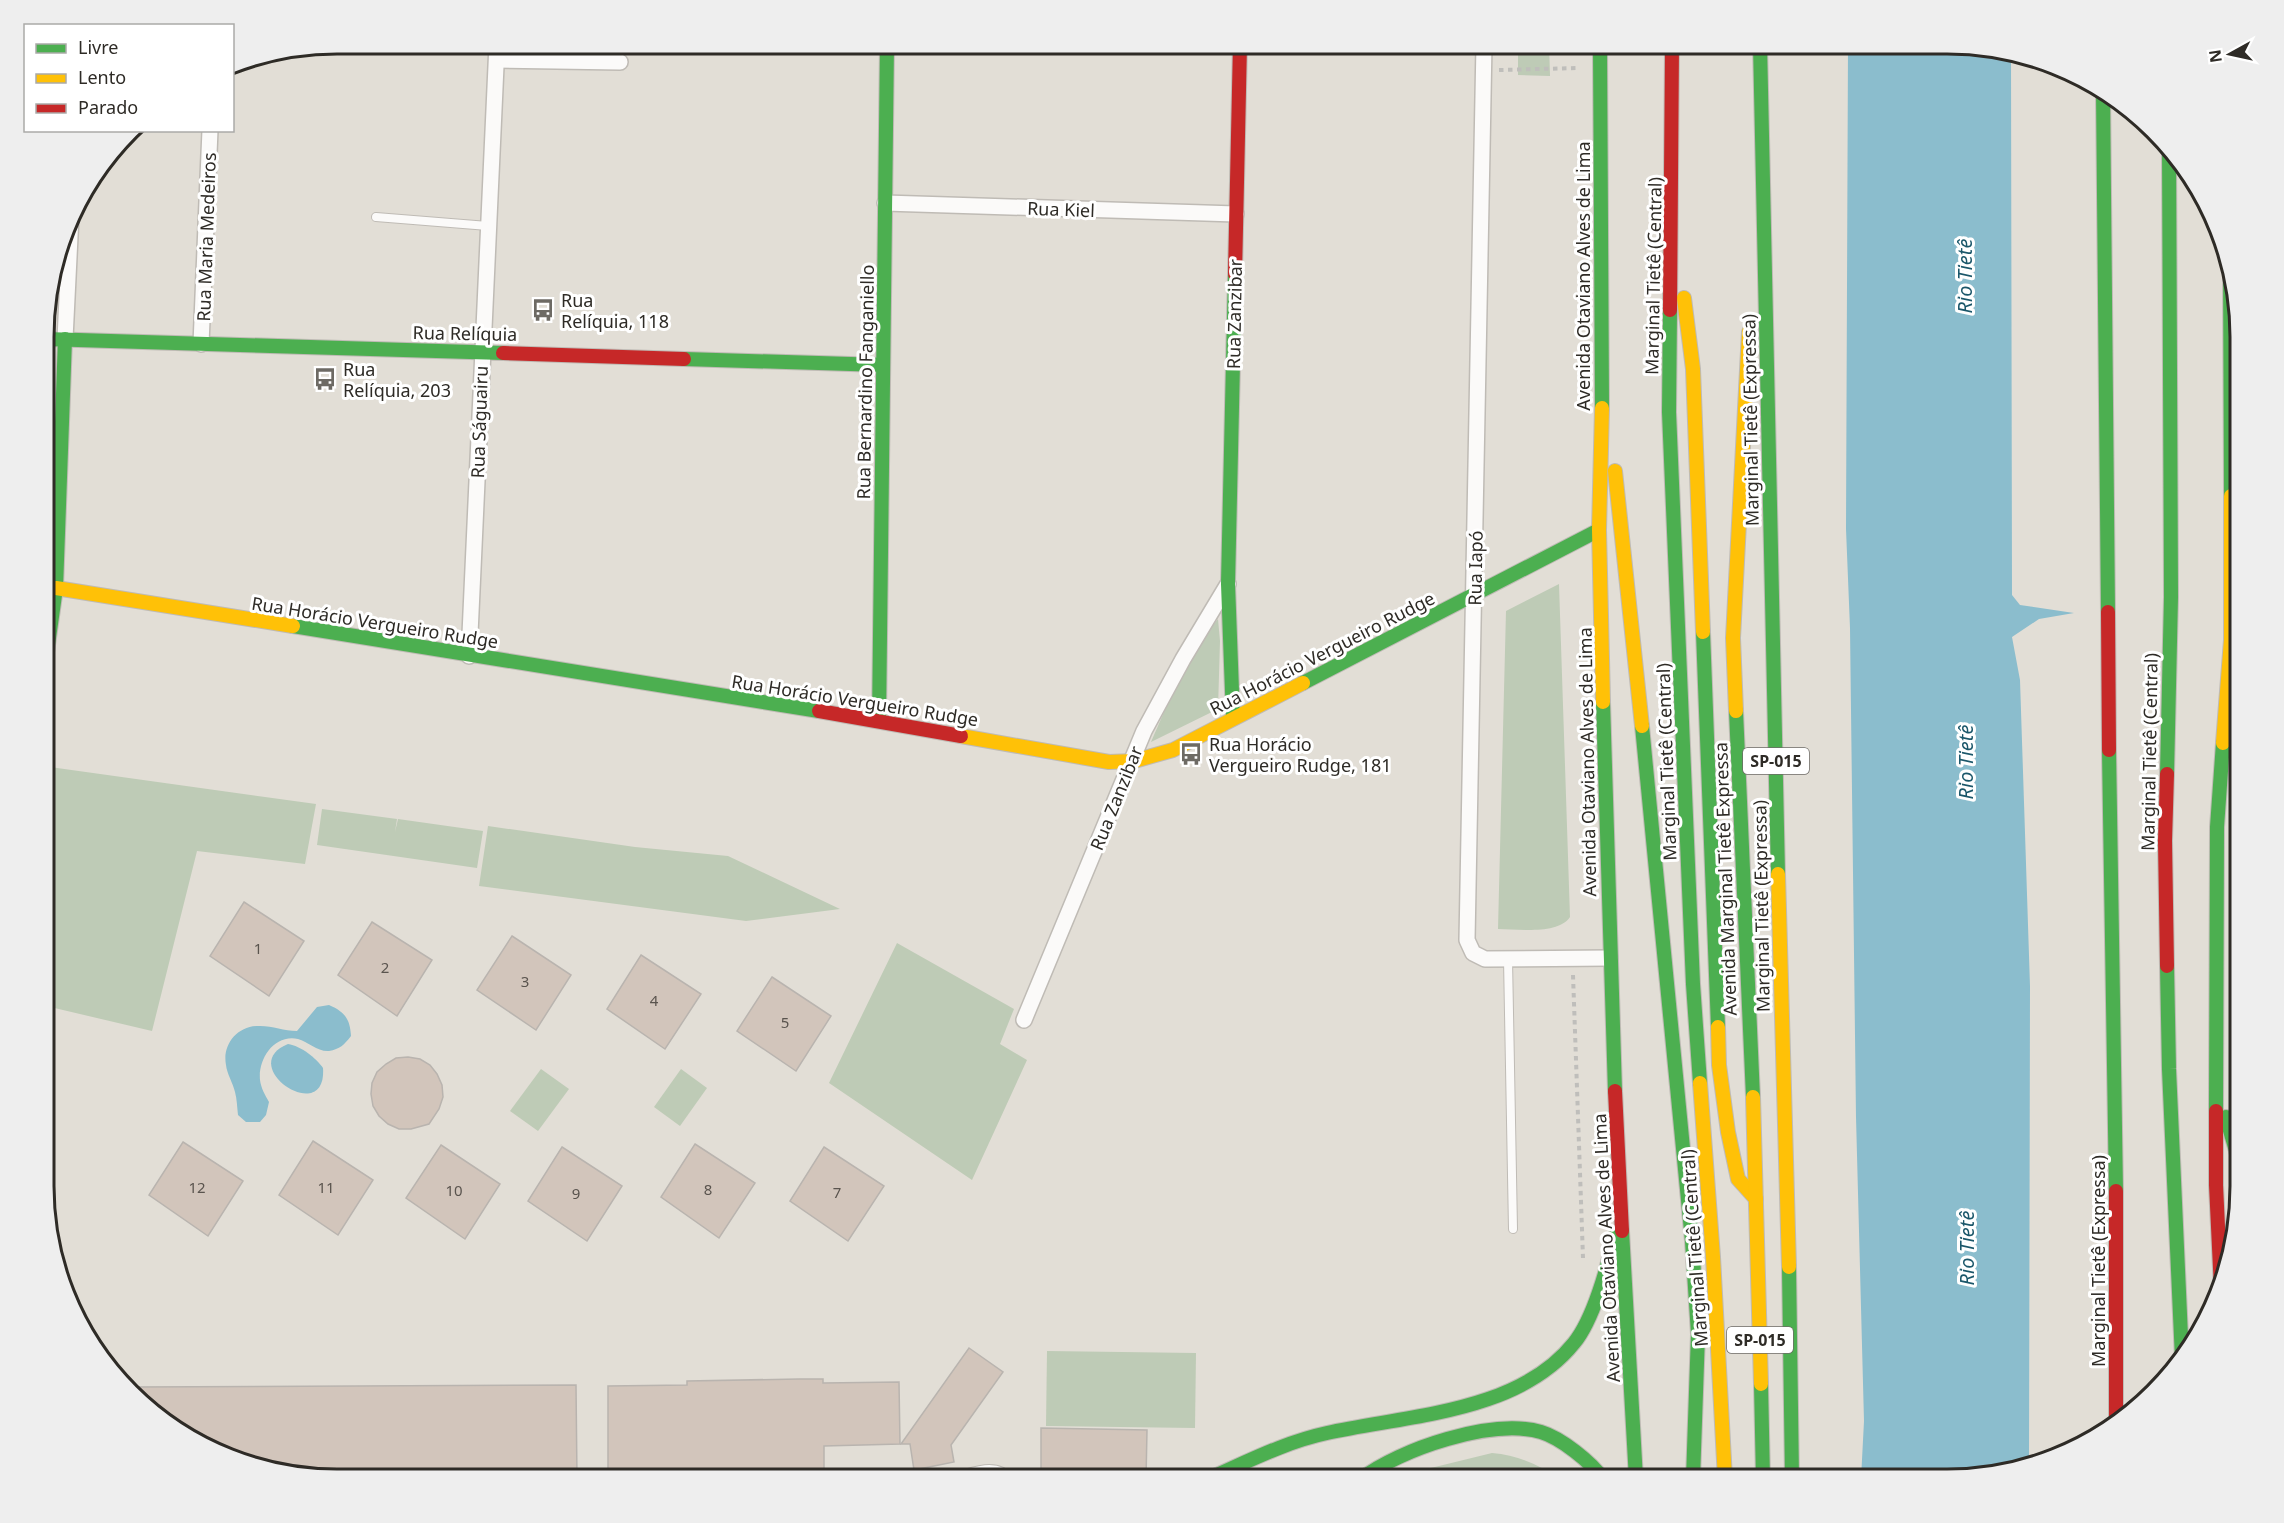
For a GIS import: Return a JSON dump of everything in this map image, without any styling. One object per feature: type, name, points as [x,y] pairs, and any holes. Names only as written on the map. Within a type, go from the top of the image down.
[{"type":"main road","name":"Rua Bernardino Fanganiello","points":[[879,721],[887,54]]},
{"type":"main road","name":"Rua Zanzibar","points":[[1233,717],[1228,584],[1240,54]]},
{"type":"main road","name":"Avenida Otaviano Alves de Lima","points":[[1600,54],[1602,414],[1599,530],[1610,958],[1620,1204],[1635,1469]]},
{"type":"main road","name":"Marginal Tietê (Central)","points":[[1672,54],[1669,412],[1693,984],[1714,1279],[1724,1469]]},
{"type":"main road","name":"Marginal Tietê (Expressa)","points":[[1760,54],[1792,1469]]},
{"type":"main road","name":"Marginal Tietê (Expressa)","points":[[2103,101],[2109,797],[2116,1137],[2116,1413]]},
{"type":"main road","name":"Marginal Tietê (Central)","points":[[2169,161],[2171,597],[2165,841],[2169,1069],[2181,1344]]},
{"type":"main road","points":[[1671,252],[1679,274],[1686,310],[1693,369],[1719,1065],[1728,1132],[1738,1179],[1757,1201]]},
{"type":"main road","name":"Avenida Marginal Tietê Expressa","points":[[1763,1469],[1757,1201],[1733,638],[1749,326],[1765,281]]},
{"type":"main road","name":"Rua Relíquia","points":[[54,339],[884,364]]},
{"type":"main road","points":[[54,602],[65,339]]},
{"type":"main road","points":[[1602,414],[1611,446],[1626,569],[1692,1241],[1698,1334],[1693,1469]]},
{"type":"main road","name":"Rua Horácio Vergueiro Rudge","points":[[56,588],[879,721],[1109,762],[1130,763],[1142,762],[1173,750],[1599,530]]},
{"type":"main road","points":[[2220,1260],[2216,1185],[2217,827],[2230,653]]},
{"type":"main road","points":[[2216,1080],[2230,1128]]},
{"type":"main road","points":[[1230,1469],[1325,1433],[1389,1422],[1487,1399],[1518,1388],[1551,1368],[1574,1344],[1592,1308],[1613,1244],[1620,1204]]},
{"type":"main road","points":[[1372,1469],[1410,1452],[1469,1434],[1512,1430],[1541,1432],[1588,1462],[1594,1469]]},
{"type":"street","name":"Rua Ságuairu","points":[[469,656],[496,54]]},
{"type":"street","name":"Rua Iapó","points":[[1484,54],[1467,940],[1469,947],[1478,957],[1485,960],[1610,958]]},
{"type":"street","points":[[496,60],[620,62]]},
{"type":"street","name":"Rua Maria Medeiros","points":[[201,344],[210,132]]},
{"type":"street","name":"Rua Kiel","points":[[885,203],[1236,214]]},
{"type":"street","points":[[65,339],[70,245]]},
{"type":"street","name":"Rua Zanzibar","points":[[1024,1020],[1144,730],[1228,584]]},
{"type":"lane","points":[[376,217],[488,226]]},
{"type":"lane","points":[[1508,959],[1513,1229]]},
{"type":"path","points":[[1483,70],[1600,67]]},
{"type":"path","points":[[1572,959],[1583,1264]]},
{"type":"green space","points":[[1518,54],[1549,54],[1550,76],[1518,75]]},
{"type":"green space","points":[[1559,584],[1570,917],[1564,923],[1547,929],[1498,929],[1506,611]]},
{"type":"green space","points":[[1218,619],[1220,641],[1218,709],[1151,742],[1188,663]]},
{"type":"green space","points":[[54,768],[316,804],[305,864],[197,851],[152,1031],[54,1008]]},
{"type":"green space","points":[[322,809],[397,819],[395,832],[398,819],[483,831],[477,868],[317,845]]},
{"type":"green space","points":[[488,826],[635,847],[728,856],[840,909],[746,921],[479,886]]},
{"type":"green space","points":[[897,943],[1014,1009],[1000,1044],[1027,1060],[972,1180],[829,1083]]},
{"type":"green space","points":[[541,1069],[569,1089],[538,1131],[510,1111]]},
{"type":"green space","points":[[681,1069],[707,1088],[680,1126],[654,1107]]},
{"type":"green space","points":[[1047,1351],[1196,1353],[1195,1428],[1046,1426]]},
{"type":"green space","points":[[1492,1453],[1511,1456],[1544,1469],[1427,1469]]},
{"type":"water","name":"Rio Tietê","points":[[1848,54],[1947,54],[1984,56],[2011,62],[2012,595],[2020,605],[2074,613],[2039,619],[2012,637],[2020,680],[2030,986],[2029,1456],[1984,1467],[1862,1469],[1864,1421],[1856,1117],[1850,628],[1846,529]]},
{"type":"water","points":[[329,1005],[346,1017],[351,1036],[342,1046],[329,1051],[321,1050],[298,1039],[289,1038],[275,1044],[265,1056],[260,1072],[261,1086],[269,1102],[266,1115],[260,1122],[246,1122],[238,1115],[236,1095],[226,1065],[225,1057],[233,1037],[252,1027],[265,1026],[297,1031],[317,1007]]},
{"type":"water","points":[[288,1044],[308,1053],[323,1068],[320,1085],[312,1093],[299,1093],[287,1087],[276,1077],[271,1065],[274,1054]]},
{"type":"building","points":[[244,902],[304,941],[269,996],[210,956]]},
{"type":"building","points":[[372,922],[432,960],[397,1016],[338,975]]},
{"type":"building","points":[[512,936],[571,975],[536,1030],[477,990]]},
{"type":"building","points":[[641,955],[701,994],[665,1049],[607,1009]]},
{"type":"building","points":[[772,977],[831,1016],[796,1071],[737,1031]]},
{"type":"building","points":[[396,1058],[420,1059],[430,1065],[442,1085],[443,1097],[439,1109],[429,1124],[411,1129],[399,1129],[388,1124],[373,1106],[372,1083],[377,1072],[386,1064]]},
{"type":"building","points":[[313,1141],[373,1180],[338,1235],[279,1195]]},
{"type":"building","points":[[183,1142],[243,1181],[208,1236],[149,1195]]},
{"type":"building","points":[[695,1144],[755,1183],[719,1238],[661,1197]]},
{"type":"building","points":[[441,1145],[500,1184],[465,1239],[406,1198]]},
{"type":"building","points":[[562,1147],[622,1186],[587,1241],[528,1201]]},
{"type":"building","points":[[824,1147],[884,1186],[848,1241],[790,1201]]},
{"type":"building","points":[[969,1348],[1003,1372],[951,1445],[954,1462],[914,1469],[910,1444],[901,1444]]},
{"type":"building","points":[[823,1379],[823,1383],[899,1382],[900,1444],[824,1446],[824,1469],[608,1469],[608,1386],[687,1385],[687,1381]]},
{"type":"building","points":[[576,1385],[577,1469],[337,1469],[282,1464],[246,1454],[195,1431],[165,1411],[138,1387]]},
{"type":"building","points":[[1041,1428],[1147,1430],[1146,1469],[1041,1469]]},
{"type":"traffic: fast","points":[[879,721],[887,54]]},
{"type":"traffic: fast","points":[[1600,54],[1602,408]]},
{"type":"traffic: fast","points":[[1760,54],[1778,874]]},
{"type":"traffic: fast","points":[[2103,101],[2108,612]]},
{"type":"traffic: fast","points":[[2167,774],[2171,597],[2169,161]]},
{"type":"traffic: fast","points":[[1233,718],[1228,584],[1235,274]]},
{"type":"traffic: fast","points":[[1670,310],[1669,412],[1693,984],[1700,1083]]},
{"type":"traffic: fast","points":[[54,339],[503,353]]},
{"type":"traffic: fast","points":[[54,602],[65,339]]},
{"type":"traffic: fast","points":[[684,359],[883,365]]},
{"type":"traffic: fast","points":[[1303,683],[1599,530]]},
{"type":"traffic: fast","points":[[293,626],[819,711]]},
{"type":"traffic: fast","points":[[1703,632],[1718,1027]]},
{"type":"traffic: fast","points":[[1603,702],[1615,1091]]},
{"type":"traffic: fast","points":[[1736,711],[1753,1097]]},
{"type":"traffic: fast","points":[[1642,726],[1692,1241],[1698,1334],[1693,1469]]},
{"type":"traffic: fast","points":[[2216,1111],[2217,827],[2223,743]]},
{"type":"traffic: fast","points":[[2109,750],[2116,1191]]},
{"type":"traffic: fast","points":[[2167,966],[2169,1069],[2181,1344]]},
{"type":"traffic: fast","points":[[2226,1117],[2230,1130]]},
{"type":"traffic: fast","points":[[1622,1231],[1635,1469]]},
{"type":"traffic: fast","points":[[1230,1469],[1311,1437],[1460,1408],[1523,1384],[1551,1366],[1581,1333],[1599,1293],[1614,1237]]},
{"type":"traffic: fast","points":[[1789,1267],[1792,1469]]},
{"type":"traffic: fast","points":[[1761,1384],[1763,1469]]},
{"type":"traffic: fast","points":[[1376,1469],[1422,1447],[1447,1439],[1498,1429],[1521,1429],[1549,1435],[1566,1445],[1595,1469]]},
{"type":"traffic: slow","points":[[1684,298],[1693,369],[1703,632]]},
{"type":"traffic: slow","points":[[1736,711],[1733,638],[1749,332]]},
{"type":"traffic: slow","points":[[1602,408],[1599,530],[1603,702]]},
{"type":"traffic: slow","points":[[1615,471],[1642,726]]},
{"type":"traffic: slow","points":[[56,588],[293,626]]},
{"type":"traffic: slow","points":[[2223,743],[2230,653]]},
{"type":"traffic: slow","points":[[961,736],[1109,762],[1134,761],[1173,750],[1303,683]]},
{"type":"traffic: slow","points":[[1778,874],[1789,1267]]},
{"type":"traffic: slow","points":[[1718,1027],[1719,1065],[1728,1132],[1738,1179],[1756,1199]]},
{"type":"traffic: slow","points":[[1700,1083],[1713,1257],[1724,1469]]},
{"type":"traffic: slow","points":[[1753,1097],[1761,1384]]},
{"type":"traffic: jam","points":[[1235,274],[1240,54]]},
{"type":"traffic: jam","points":[[1670,310],[1672,54]]},
{"type":"traffic: jam","points":[[503,353],[684,359]]},
{"type":"traffic: jam","points":[[2108,612],[2109,750]]},
{"type":"traffic: jam","points":[[819,711],[961,736]]},
{"type":"traffic: jam","points":[[2167,774],[2165,841],[2167,966]]},
{"type":"traffic: jam","points":[[1615,1091],[1622,1231]]},
{"type":"traffic: jam","points":[[2216,1111],[2220,1260]]},
{"type":"traffic: jam","points":[[2116,1191],[2116,1413]]},
{"type":"place","name":"Rua Relíquia, 118","points":[[543,310]]},
{"type":"place","name":"Rua Relíquia, 203","points":[[325,379]]},
{"type":"place","name":"Rua Horácio Vergueiro Rudge, 181","points":[[1191,754]]}]
